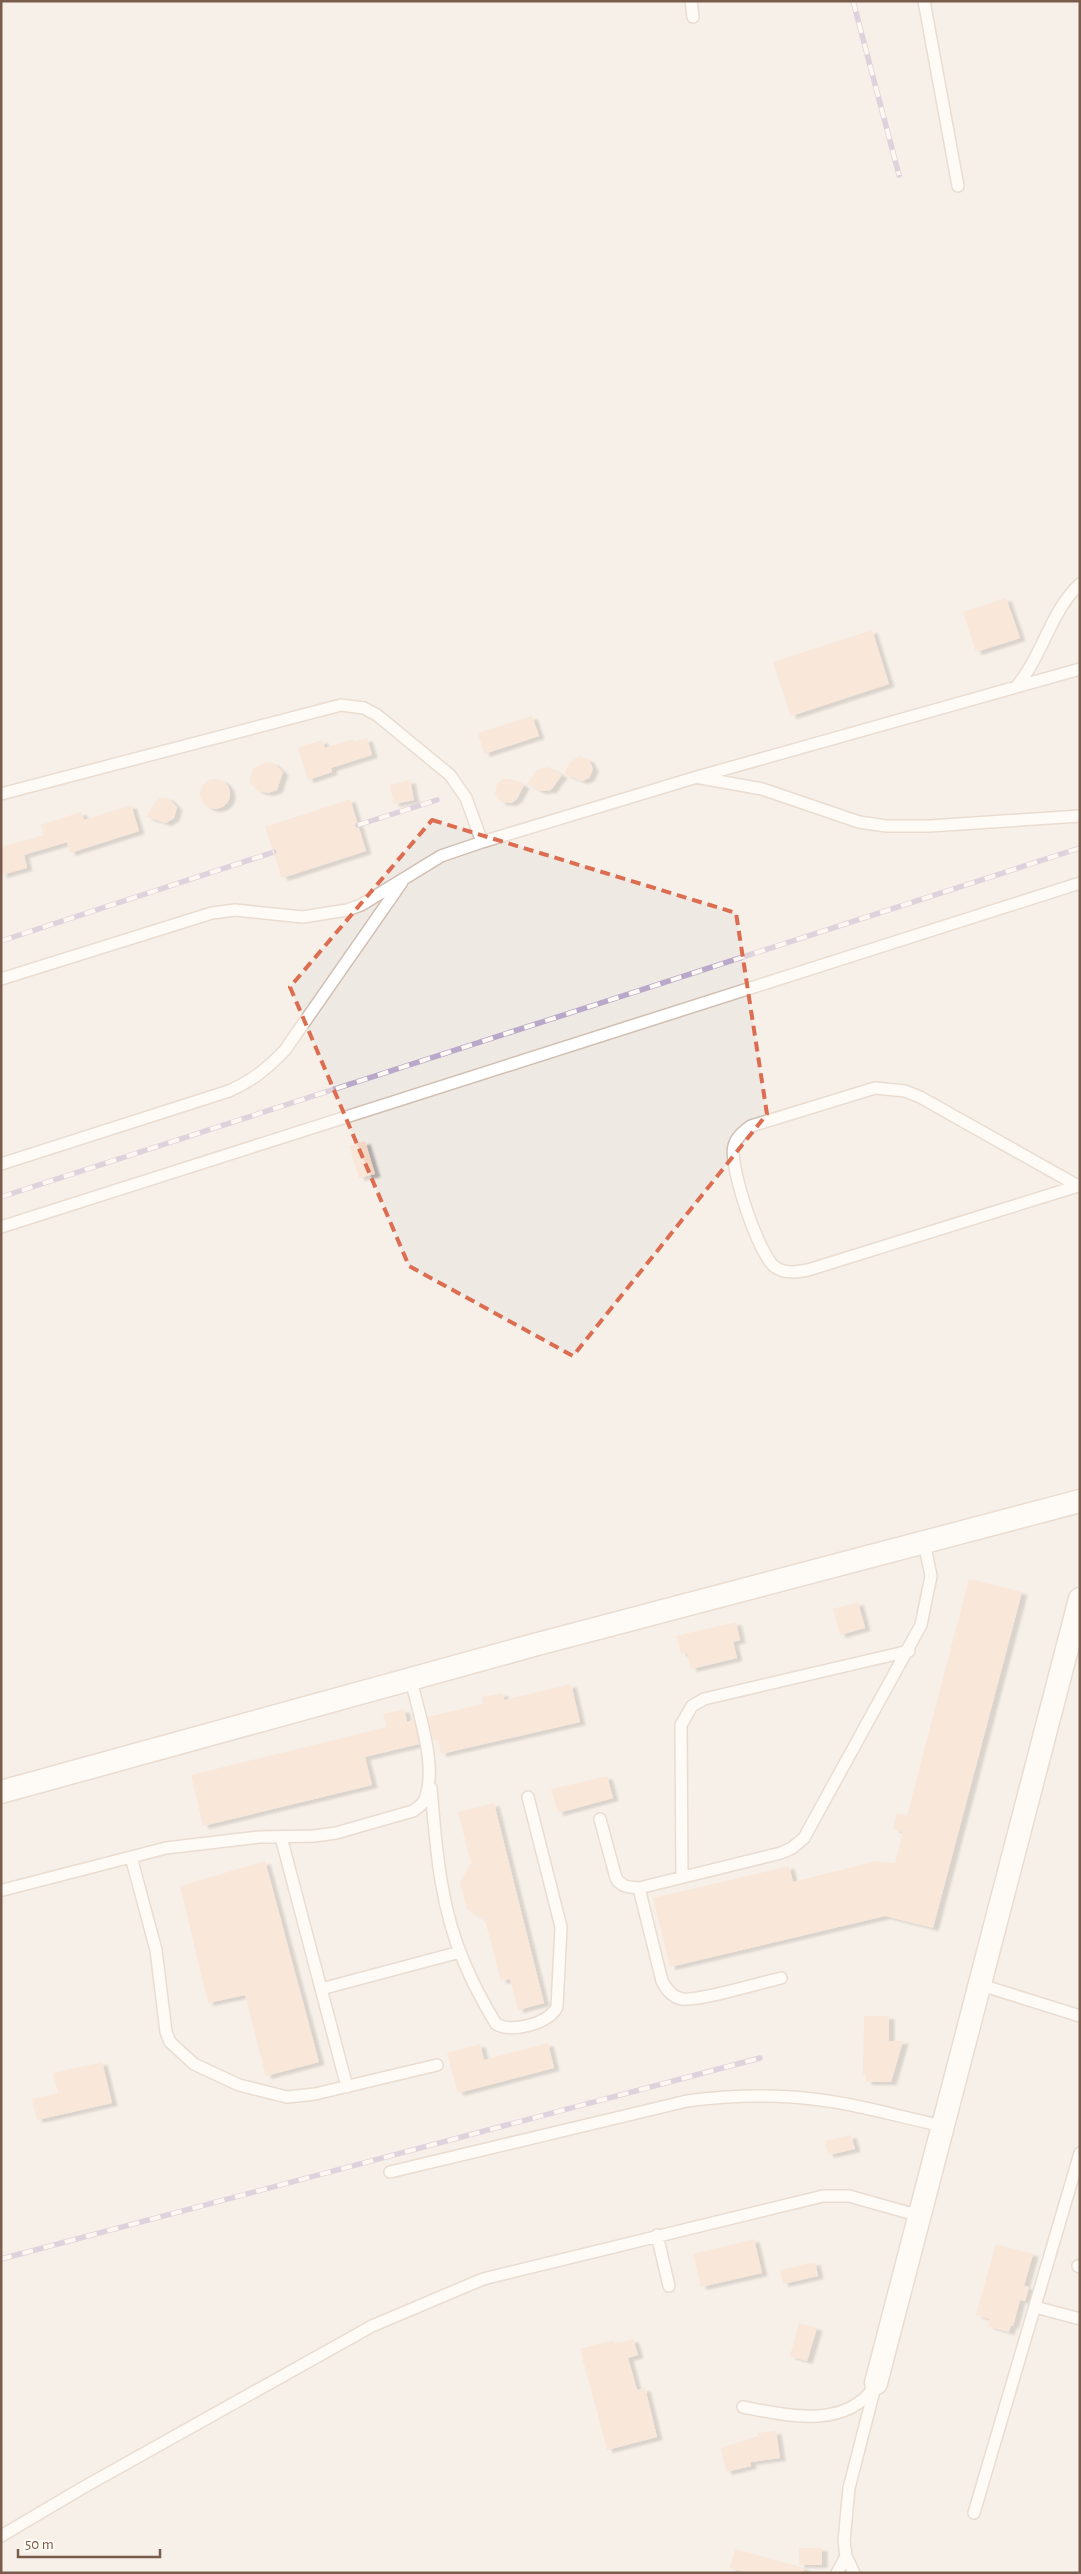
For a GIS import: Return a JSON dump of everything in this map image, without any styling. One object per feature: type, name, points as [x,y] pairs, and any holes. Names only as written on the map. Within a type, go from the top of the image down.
[{"type":"street","points":[[1,1792],[411,1679],[1080,1501]]},
{"type":"street","points":[[876,2383],[1080,1599]]},
{"type":"lane","points":[[691,1],[693,17]]},
{"type":"lane","points":[[924,1],[958,186]]},
{"type":"lane","points":[[1016,687],[1034,663],[1066,600],[1080,584]]},
{"type":"lane","points":[[1,978],[212,913],[235,910],[303,917],[347,910],[361,905],[441,856],[482,842],[696,777],[1080,669]]},
{"type":"lane","points":[[1,794],[331,708],[352,705],[377,715],[450,775],[466,798],[482,842]]},
{"type":"lane","points":[[696,777],[762,789],[859,822],[886,826],[930,826],[1080,816]]},
{"type":"lane","points":[[1,1164],[229,1091],[248,1083],[264,1072],[285,1050],[404,878]]},
{"type":"lane","points":[[1,1227],[1080,883]]},
{"type":"lane","points":[[888,1089],[905,1091],[1079,1187],[808,1270],[796,1272],[783,1271],[774,1266],[761,1247],[736,1174],[734,1146],[741,1134],[751,1126],[862,1090],[888,1089]]},
{"type":"lane","points":[[600,1819],[616,1878],[619,1883],[627,1887],[638,1888],[781,1853],[792,1848],[804,1838],[909,1651],[921,1625],[930,1588],[930,1565],[924,1542]]},
{"type":"lane","points":[[682,1877],[681,1725],[692,1706],[704,1699],[909,1651]]},
{"type":"lane","points":[[411,1679],[429,1760],[440,1879],[460,1952],[476,1989],[496,2024],[502,2027],[517,2027],[544,2020],[554,2013],[557,2007],[561,1927],[528,1797]]},
{"type":"lane","points":[[3,1890],[184,1845],[336,1833],[405,1815],[423,1803],[430,1777]]},
{"type":"lane","points":[[281,1837],[347,2087]]},
{"type":"lane","points":[[131,1857],[156,1950],[166,2032],[170,2042],[194,2064],[239,2085],[287,2097],[315,2094],[437,2065]]},
{"type":"lane","points":[[638,1888],[662,1981],[666,1990],[674,1996],[694,1998],[781,1978]]},
{"type":"lane","points":[[321,1989],[460,1952]]},
{"type":"lane","points":[[981,1985],[1080,2016]]},
{"type":"lane","points":[[390,2172],[711,2098],[746,2096],[823,2100],[944,2126]]},
{"type":"lane","points":[[974,2513],[1080,2152]]},
{"type":"lane","points":[[1,2536],[84,2486],[372,2326],[483,2279],[657,2235],[829,2195],[848,2196],[920,2216]]},
{"type":"lane","points":[[657,2235],[669,2286]]},
{"type":"lane","points":[[1035,2306],[1080,2320]]},
{"type":"lane","points":[[743,2407],[809,2417],[826,2415],[856,2405],[869,2395],[876,2383]]},
{"type":"lane","points":[[854,2573],[846,2556],[844,2541],[848,2488],[876,2383]]},
{"type":"lane","points":[[837,2573],[846,2556]]},
{"type":"highlighted area","points":[[432,820],[736,913],[767,1114],[573,1356],[409,1266],[290,987]]},
{"type":"shaded area","points":[[1,1],[1080,1],[1080,2573],[1,2573]]},
{"type":"building","points":[[1006,598],[1020,638],[976,652],[963,612]]},
{"type":"building","points":[[872,630],[889,684],[791,716],[773,662]]},
{"type":"building","points":[[532,716],[539,736],[484,754],[478,733]]},
{"type":"building","points":[[367,738],[372,755],[331,768],[332,772],[308,780],[298,748],[322,740],[325,748],[353,739],[354,742]]},
{"type":"building","points":[[580,756],[589,760],[593,769],[589,778],[582,781],[564,774],[570,762]]},
{"type":"building","points":[[265,762],[273,763],[283,772],[277,790],[268,793],[258,791],[249,782],[253,769]]},
{"type":"building","points":[[548,767],[562,775],[551,790],[540,791],[527,784],[537,770]]},
{"type":"building","points":[[215,779],[226,783],[230,794],[226,805],[215,809],[204,805],[200,794],[204,783]]},
{"type":"building","points":[[503,779],[511,779],[524,785],[517,799],[511,803],[501,802],[495,794],[497,784]]},
{"type":"building","points":[[410,780],[414,800],[394,804],[390,785]]},
{"type":"building","points":[[160,798],[168,798],[177,807],[174,818],[166,823],[146,817],[155,802]]},
{"type":"building","points":[[350,799],[366,851],[282,878],[265,827]]},
{"type":"building","points":[[131,805],[139,831],[70,853],[67,842],[24,855],[27,868],[1,875],[1,847],[44,835],[41,825],[81,812],[84,820]]},
{"type":"building","points":[[365,1141],[375,1174],[359,1178],[349,1146]]},
{"type":"building","points":[[969,1579],[1022,1592],[933,1928],[885,1916],[670,1967],[653,1898],[789,1866],[793,1882],[876,1861],[895,1863],[903,1832],[893,1829],[897,1813],[907,1816]]},
{"type":"building","points":[[858,1602],[865,1628],[840,1635],[833,1609]]},
{"type":"building","points":[[736,1622],[740,1640],[733,1642],[737,1658],[691,1669],[687,1653],[681,1654],[676,1636]]},
{"type":"building","points":[[571,1684],[580,1722],[441,1754],[437,1739],[433,1740],[428,1717],[483,1704],[482,1697],[503,1693],[504,1700]]},
{"type":"building","points":[[404,1709],[407,1722],[414,1720],[419,1744],[365,1757],[372,1785],[203,1826],[191,1775],[387,1727],[383,1714]]},
{"type":"building","points":[[607,1776],[613,1798],[558,1813],[551,1789]]},
{"type":"building","points":[[494,1803],[544,2003],[518,2010],[510,1979],[501,1981],[485,1920],[467,1909],[460,1882],[471,1863],[458,1812]]},
{"type":"building","points":[[265,1861],[319,2062],[266,2076],[245,1995],[208,2003],[180,1886]]},
{"type":"building","points":[[864,2016],[889,2016],[889,2041],[903,2041],[891,2082],[866,2082],[866,2075],[863,2075]]},
{"type":"building","points":[[548,2043],[554,2068],[458,2093],[447,2053],[480,2044],[484,2060]]},
{"type":"building","points":[[102,2062],[112,2103],[37,2120],[32,2099],[58,2093],[53,2073]]},
{"type":"building","points":[[851,2135],[855,2149],[828,2155],[825,2141]]},
{"type":"building","points":[[754,2239],[762,2273],[701,2287],[693,2254]]},
{"type":"building","points":[[996,2244],[1033,2254],[1024,2286],[1029,2287],[1025,2301],[1020,2300],[1013,2326],[1011,2325],[1009,2332],[988,2326],[990,2319],[976,2315]]},
{"type":"building","points":[[815,2262],[818,2276],[783,2284],[780,2270]]},
{"type":"building","points":[[799,2323],[817,2328],[807,2361],[790,2356]]},
{"type":"building","points":[[633,2339],[638,2355],[628,2358],[637,2390],[645,2388],[657,2437],[607,2450],[580,2349],[614,2340],[615,2344]]},
{"type":"building","points":[[776,2431],[780,2458],[750,2462],[751,2466],[726,2472],[721,2448],[758,2436],[758,2433]]},
{"type":"building","points":[[799,2548],[822,2548],[822,2565],[799,2565]]},
{"type":"building","points":[[735,2549],[804,2568],[804,2573],[748,2573],[730,2568]]},
{"type":"railway","points":[[853,1],[899,175]]},
{"type":"railway","points":[[358,825],[437,800]]},
{"type":"railway","points":[[1,1197],[1080,848]]},
{"type":"railway","points":[[1,941],[274,852]]},
{"type":"railway","points":[[1,2259],[760,2058]]}]
